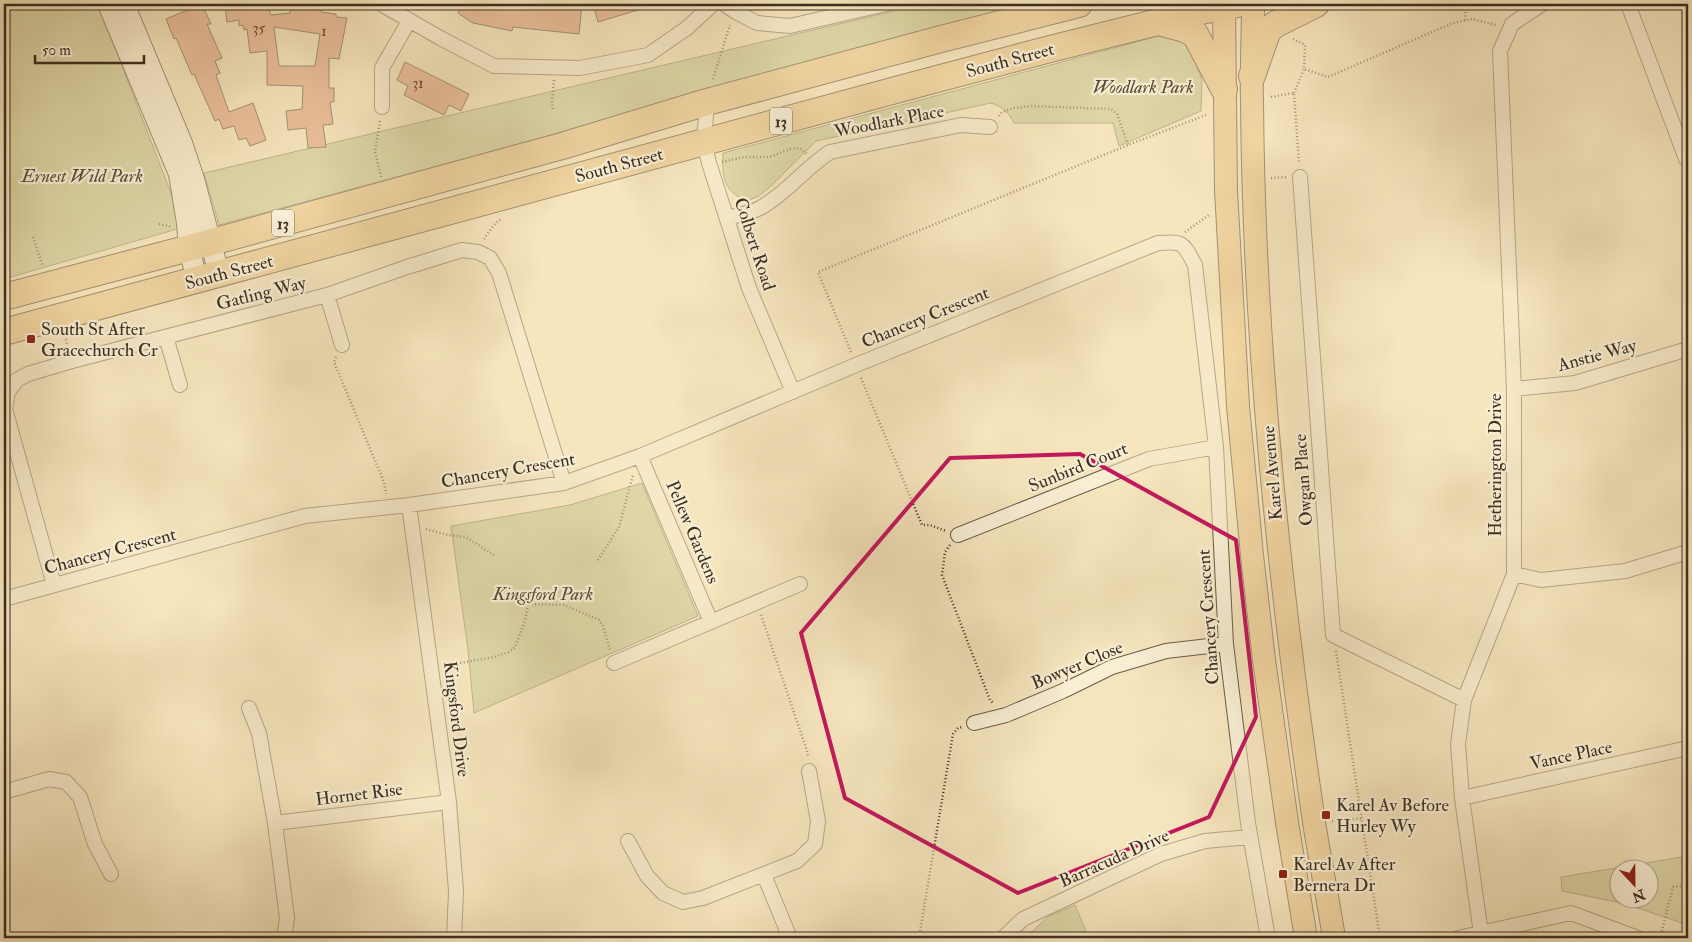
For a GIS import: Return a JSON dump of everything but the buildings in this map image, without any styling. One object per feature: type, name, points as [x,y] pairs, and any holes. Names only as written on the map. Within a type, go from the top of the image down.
[{"type":"highway","name":"South Street","points":[[4,297],[562,146],[707,102],[940,39],[1079,4]]},
{"type":"highway","points":[[1252,88],[1268,30],[1316,4]]},
{"type":"highway","name":"South Street","points":[[4,332],[208,277],[706,152],[1050,49],[1228,5]]},
{"type":"highway","points":[[1158,22],[1185,28],[1195,34],[1224,89]]},
{"type":"main road","name":"Karel Avenue","points":[[1253,4],[1252,88],[1256,245],[1262,354],[1273,490],[1286,616],[1314,822],[1334,938]]},
{"type":"main road","name":"Karel Avenue","points":[[1228,5],[1224,89],[1226,190],[1238,406],[1264,660],[1287,822],[1308,936]]},
{"type":"street","points":[[381,4],[494,66],[580,68],[648,55],[688,28],[713,4]]},
{"type":"street","points":[[730,8],[757,23],[790,26],[886,4]]},
{"type":"street","name":"Hetherington Drive","points":[[1481,934],[1462,798],[1458,744],[1464,700],[1514,574],[1514,389],[1500,51],[1512,24],[1542,4]]},
{"type":"street","points":[[1628,4],[1686,159],[1688,158]]},
{"type":"street","points":[[118,5],[179,174],[187,224],[200,245],[208,277]]},
{"type":"street","points":[[382,107],[382,68],[409,21]]},
{"type":"street","name":"Colbert Road","points":[[707,102],[706,152],[749,288],[793,392]]},
{"type":"street","name":"Woodlark Place","points":[[727,218],[758,209],[779,196],[815,162],[830,152],[952,127],[990,127]]},
{"type":"street","name":"Owgan Place","points":[[1300,177],[1333,635]]},
{"type":"street","name":"Chancery Crescent","points":[[4,599],[305,516],[409,505],[564,483],[640,456],[856,365],[1158,243],[1176,242],[1185,248],[1195,265],[1216,447],[1226,644],[1250,837],[1268,938]]},
{"type":"street","name":"Gatling Way","points":[[54,585],[5,409],[8,392],[17,380],[28,374],[72,361],[327,295],[462,250],[478,252]]},
{"type":"street","points":[[478,252],[490,258],[499,273],[564,483]]},
{"type":"street","points":[[327,295],[342,345]]},
{"type":"street","points":[[166,337],[180,385]]},
{"type":"street","name":"Anstie Way","points":[[1514,389],[1574,383],[1688,349]]},
{"type":"street","name":"Sunbird Court","points":[[958,535],[1149,459],[1216,447]]},
{"type":"street","name":"Pellew Gardens","points":[[640,456],[711,622]]},
{"type":"street","name":"Kingsford Drive","points":[[409,505],[432,668],[448,802],[456,891],[454,938]]},
{"type":"street","points":[[1514,574],[1541,580],[1626,571],[1688,552]]},
{"type":"street","points":[[614,663],[800,584]]},
{"type":"street","points":[[1333,635],[1464,700]]},
{"type":"street","name":"Bowyer Close","points":[[974,723],[1006,715],[1063,692],[1112,667],[1166,651],[1226,644]]},
{"type":"street","points":[[249,708],[259,733],[275,823],[286,918],[284,938]]},
{"type":"street","name":"Vance Place","points":[[1462,798],[1688,748]]},
{"type":"street","points":[[628,841],[652,882],[663,893],[682,902],[703,898],[764,875],[797,861],[815,844],[818,821],[809,771]]},
{"type":"street","points":[[4,792],[49,779],[66,782],[80,796],[95,844],[110,874]]},
{"type":"street","name":"Hornet Rise","points":[[275,823],[448,802]]},
{"type":"street","name":"Barracuda Drive","points":[[1003,938],[1023,919],[1161,854],[1204,841],[1250,837]]},
{"type":"street","points":[[764,875],[790,938]]},
{"type":"street","points":[[1458,938],[1571,913],[1638,938]]},
{"type":"path","points":[[1466,4],[1466,20]]},
{"type":"path","points":[[707,102],[732,18],[730,8]]},
{"type":"path","points":[[1304,69],[1328,77],[1453,23],[1466,20],[1486,21],[1509,30]]},
{"type":"path","points":[[1254,179],[1300,177],[1294,93],[1304,69],[1304,45],[1291,38]]},
{"type":"path","points":[[553,108],[556,67]]},
{"type":"path","points":[[1252,88],[1294,93]]},
{"type":"path","points":[[990,127],[1002,112],[1014,108],[1105,108],[1111,109],[1117,114],[1128,145]]},
{"type":"path","points":[[1006,715],[990,700],[942,575],[945,552],[958,535],[930,525],[922,525],[818,272],[1206,115],[1207,123]]},
{"type":"path","points":[[706,152],[770,157],[790,149],[799,148],[815,162]]},
{"type":"path","points":[[1176,242],[1186,230],[1209,216],[1211,212]]},
{"type":"path","points":[[478,252],[490,230],[499,220],[505,218]]},
{"type":"path","points":[[159,224],[172,227]]},
{"type":"path","points":[[342,345],[334,362],[384,482],[388,507]]},
{"type":"path","points":[[598,560],[619,527],[627,493],[640,456]]},
{"type":"path","points":[[413,530],[424,528],[448,535],[466,537],[495,556]]},
{"type":"path","points":[[757,602],[807,751],[809,771]]},
{"type":"path","points":[[432,668],[488,658],[509,652],[515,647],[524,624],[528,603],[564,605],[599,620],[603,626],[614,663]]},
{"type":"path","points":[[1333,635],[1380,938]]},
{"type":"path","points":[[919,938],[953,734],[958,728],[974,723]]},
{"type":"path","points":[[1660,938],[1673,887],[1688,885]]},
{"type":"highlighted area","points":[[1080,454],[1236,540],[1256,717],[1209,817],[1018,893],[845,798],[801,633],[950,458]]},
{"type":"green space","name":"Ernest Wild Park","points":[[4,4],[98,4],[184,227],[4,279]]},
{"type":"green space","points":[[924,4],[1036,4],[219,225],[204,173]]},
{"type":"green space","name":"Woodlark Park","points":[[1166,34],[1182,38],[1189,46],[1202,80],[1201,111],[1119,146],[1113,123],[1014,123],[1005,110],[991,103],[816,141],[772,185],[759,196],[747,201],[733,193],[724,176],[723,153]]},
{"type":"green space","name":"Kingsford Park","points":[[642,483],[698,616],[474,713],[468,650],[451,526],[570,505]]},
{"type":"green space","points":[[1688,856],[1688,925],[1644,910],[1660,910],[1660,861]]},
{"type":"green space","points":[[1610,869],[1610,901],[1562,891],[1561,877]]},
{"type":"green space","points":[[1075,905],[1089,938],[1025,938],[1049,916]]},
{"type":"place","name":"South St After Gracechurch Cr","points":[[31,339]]},
{"type":"place","name":"Karel Av Before Hurley Wy","points":[[1326,815]]},
{"type":"place","name":"Karel Av After Bernera Dr","points":[[1283,874]]}]
